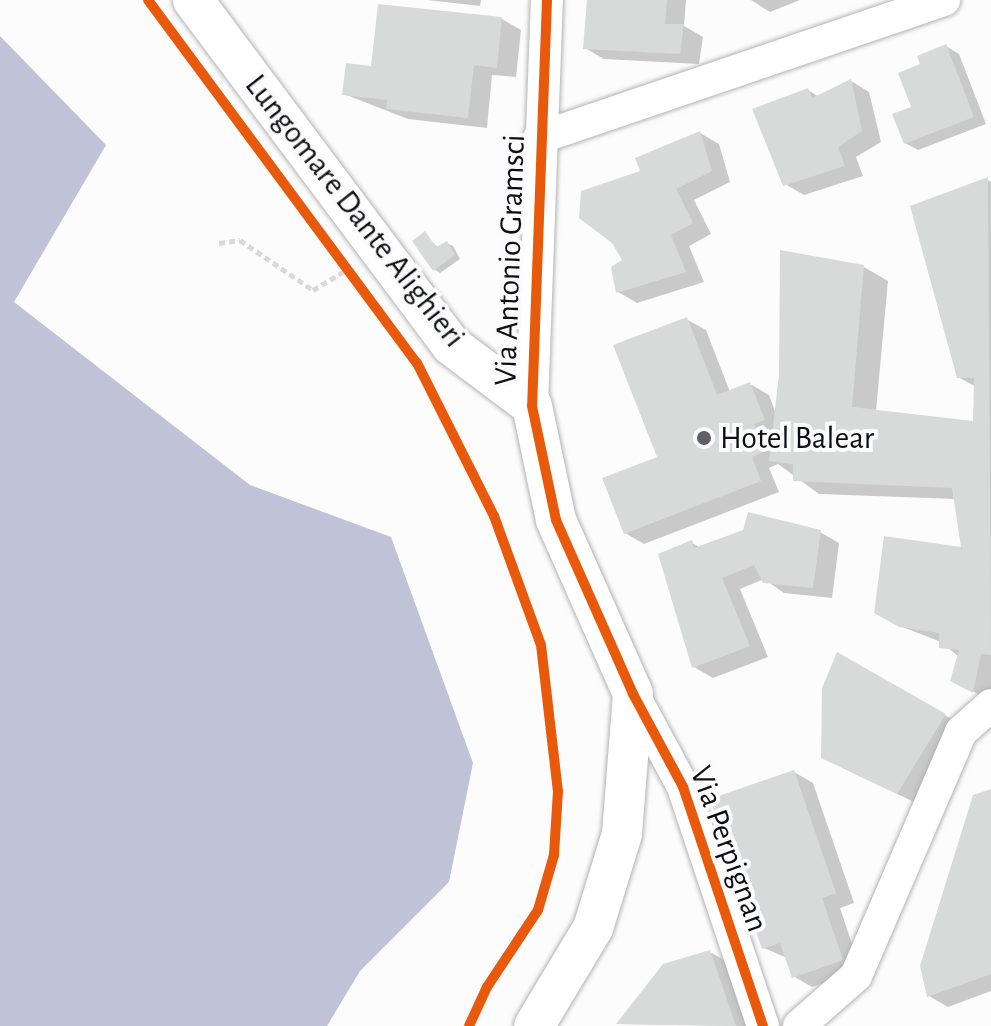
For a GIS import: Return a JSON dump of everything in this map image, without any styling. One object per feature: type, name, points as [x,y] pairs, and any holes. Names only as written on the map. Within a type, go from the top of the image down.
[{"type":"street","name":"Lungomare Dante Alighieri","points":[[193,0],[451,345],[532,406]]},
{"type":"street","name":"Via Antonio Gramsci","points":[[547,0],[539,138],[532,406],[556,520],[633,694]]},
{"type":"street","points":[[539,138],[944,0]]},
{"type":"street","points":[[534,1026],[593,928],[622,834],[633,694]]},
{"type":"street","name":"Via Perpignan","points":[[633,694],[683,787],[763,1026]]},
{"type":"street","points":[[799,1026],[856,976],[961,732],[991,705]]},
{"type":"path","points":[[219,243],[240,240],[313,290]]},
{"type":"path","points":[[339,256],[357,281]]},
{"type":"water","points":[[0,36],[106,145],[14,302],[250,485],[391,537],[473,763],[449,882],[360,971],[327,1026],[0,1026]]},
{"type":"building","points":[[587,0],[667,0],[665,24],[684,24],[680,54],[583,49]]},
{"type":"building","points":[[378,4],[502,17],[497,68],[474,65],[468,118],[386,109],[387,100],[342,95],[346,63],[371,66]]},
{"type":"building","points":[[946,44],[974,117],[904,144],[892,114],[911,107],[898,73],[920,64],[917,56]]},
{"type":"building","points":[[851,79],[862,131],[838,147],[845,166],[783,186],[752,109],[808,88],[812,98]]},
{"type":"building","points":[[700,131],[712,171],[676,189],[693,223],[671,235],[686,272],[616,293],[611,267],[622,260],[612,243],[579,218],[581,191],[640,171],[635,158]]},
{"type":"building","points":[[988,177],[991,655],[981,654],[973,693],[950,681],[959,650],[939,648],[939,633],[899,627],[874,613],[884,536],[961,547],[952,488],[793,481],[793,464],[769,461],[779,374],[780,250],[864,265],[852,407],[973,421],[974,378],[957,378],[910,206]]},
{"type":"building","points":[[425,231],[436,247],[447,241],[455,255],[433,271],[412,241]]},
{"type":"building","name":"Hotel Balear","points":[[687,317],[717,395],[750,382],[765,420],[754,424],[765,451],[752,457],[761,481],[624,534],[602,478],[657,457],[613,345]]},
{"type":"building","points":[[748,512],[821,530],[813,588],[763,583],[754,565],[722,578],[750,646],[692,668],[658,554],[692,540],[694,548],[743,530]]},
{"type":"building","points":[[837,652],[946,714],[897,794],[821,758],[822,688]]},
{"type":"building","points":[[794,770],[836,893],[822,898],[843,960],[792,978],[780,943],[762,949],[710,799]]},
{"type":"building","points":[[991,789],[991,974],[927,997],[920,966],[973,795]]},
{"type":"building","points":[[710,950],[736,1026],[616,1024],[663,964]]},
{"type":"cycle path","points":[[148,0],[417,363],[494,516],[541,645],[558,791],[554,855],[538,910],[487,987],[469,1026]]},
{"type":"cycle path","points":[[547,0],[532,406],[556,520],[633,694],[683,787],[763,1026]]},
{"type":"place","name":"Hotel Balear","points":[[704,438]]}]
